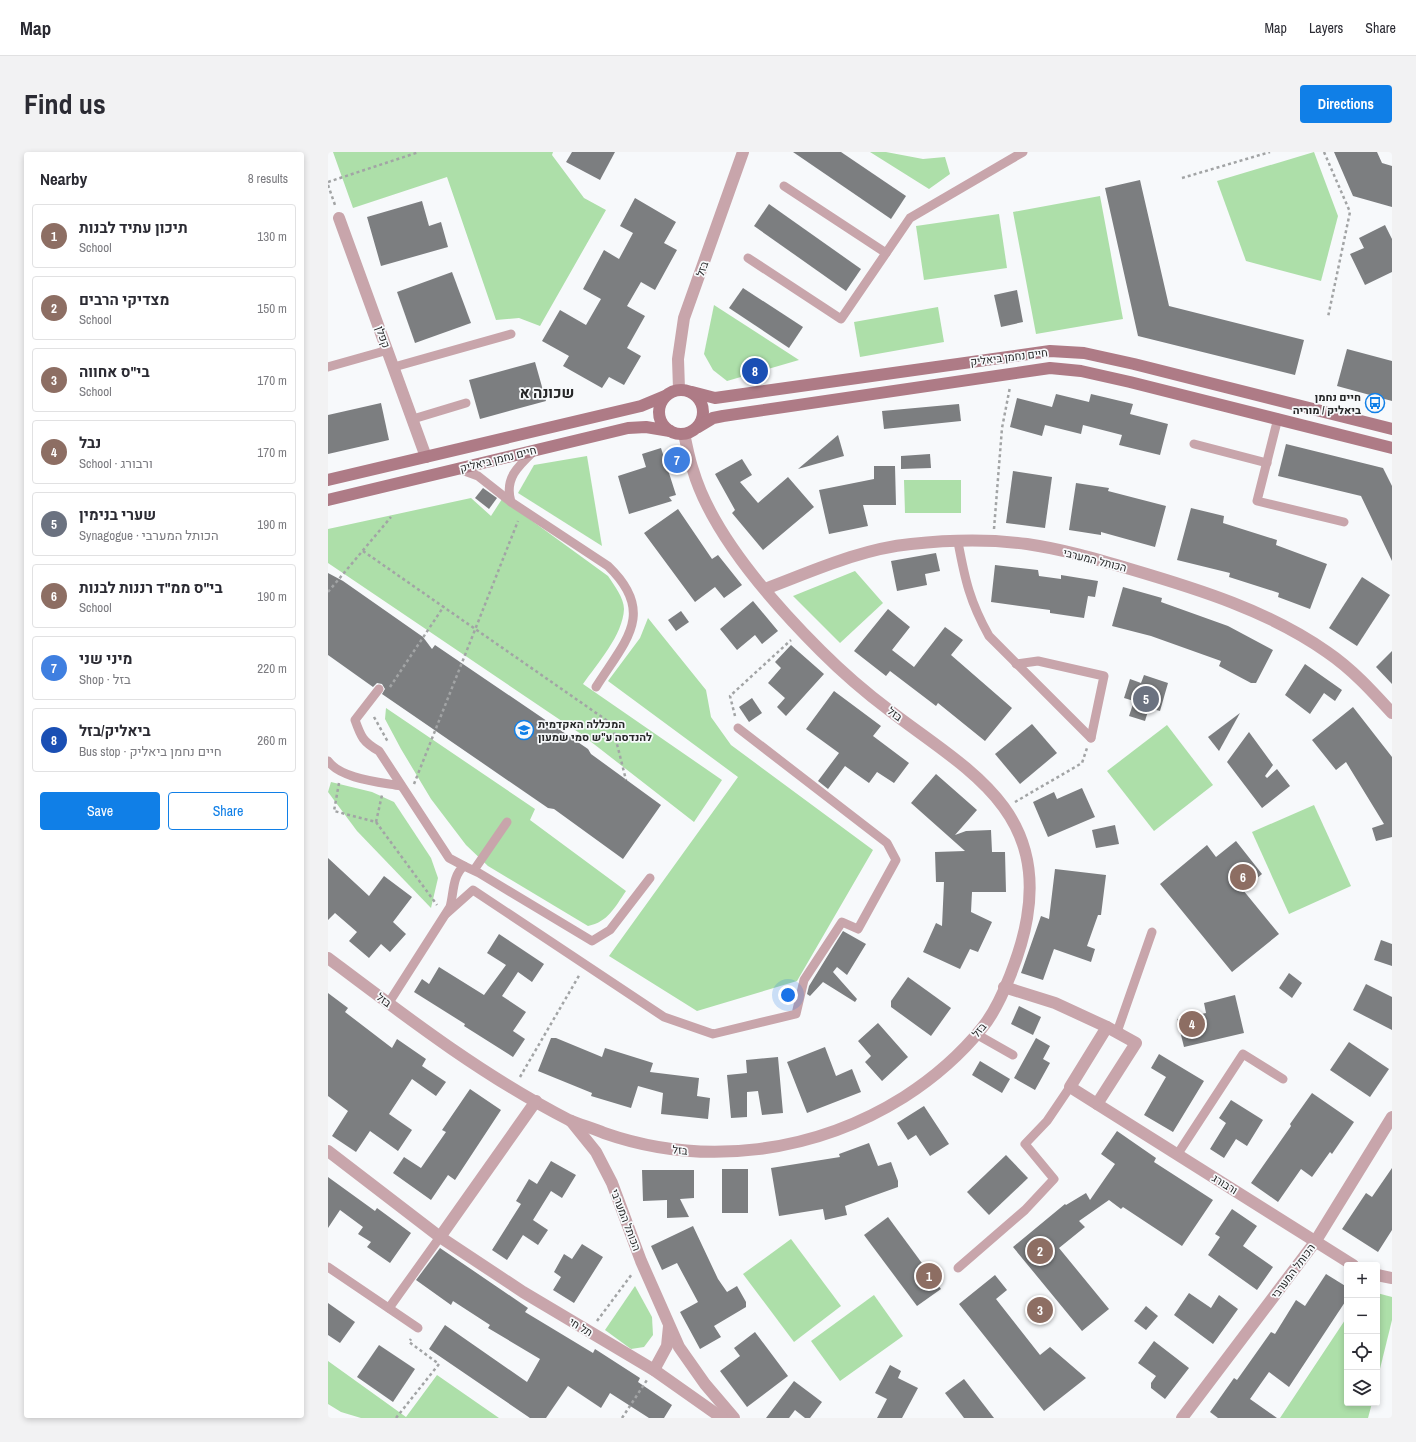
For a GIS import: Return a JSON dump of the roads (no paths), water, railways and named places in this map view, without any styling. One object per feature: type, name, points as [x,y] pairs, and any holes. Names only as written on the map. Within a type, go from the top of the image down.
[{"type":"street","name":"בזל","points":[[679,389],[678,359],[684,318],[743,152]]},
{"type":"street","name":"קפלן","points":[[339,218],[426,457]]},
{"type":"street","name":"חיים נחמן ביאליק","points":[[692,392],[715,398],[728,397],[1050,351],[1084,353],[1134,364],[1392,429]]},
{"type":"street","name":"חיים נחמן ביאליק","points":[[698,427],[713,418],[723,416],[1050,368],[1081,371],[1278,418],[1392,448]]},
{"type":"street","points":[[679,389],[692,392],[697,396],[703,408],[701,422],[698,427],[684,434],[670,431],[660,421],[659,414],[659,408],[665,396],[679,389]]},
{"type":"street","name":"חיים נחמן ביאליק","points":[[328,480],[641,406],[665,396]]},
{"type":"street","name":"חיים נחמן ביאליק","points":[[328,500],[628,428],[646,427],[670,431]]},
{"type":"street","name":"בזל","points":[[328,958],[446,1046],[536,1101],[572,1121],[621,1139],[663,1148],[714,1153],[760,1150],[806,1140],[842,1129],[882,1110],[916,1089],[955,1056],[984,1026],[1004,987],[1015,960],[1027,918],[1029,884],[1026,853],[1016,824],[995,795],[970,770],[882,705],[826,656],[765,588],[730,544],[708,506],[693,473],[684,434]]},
{"type":"street","points":[[1375,444],[1392,456]]},
{"type":"street","name":"הכותל המערבי","points":[[765,588],[820,567],[864,553],[910,544],[993,541],[1028,544],[1088,556],[1164,578],[1230,602],[1278,623],[1327,652],[1360,679],[1392,712]]},
{"type":"street","points":[[1004,987],[1055,1003],[1112,1029],[1136,1043],[1097,1104]]},
{"type":"street","points":[[1070,1087],[1112,1029]]},
{"type":"street","name":"ורבורג","points":[[1070,1087],[1347,1262]]},
{"type":"street","points":[[440,1237],[536,1101]]},
{"type":"street","name":"הכותל המערבי","points":[[1182,1418],[1315,1242],[1392,1117]]},
{"type":"street","name":"הכותל המערבי","points":[[572,1121],[596,1152],[612,1183],[641,1261],[679,1347],[705,1384],[734,1418]]},
{"type":"street","name":"תל חי","points":[[328,1151],[440,1237],[523,1292],[654,1370],[722,1418]]},
{"type":"street","points":[[1380,1276],[1392,1278]]},
{"type":"street","name":"הכותל המערבי","points":[[654,1370],[667,1346],[669,1325]]},
{"type":"lane","points":[[748,258],[841,319],[910,218],[1023,152]]},
{"type":"lane","points":[[784,186],[886,254]]},
{"type":"lane","points":[[394,367],[511,334]]},
{"type":"lane","points":[[328,367],[388,350]]},
{"type":"lane","points":[[413,419],[466,403]]},
{"type":"lane","points":[[1278,418],[1257,501],[1344,522]]},
{"type":"lane","points":[[1194,444],[1267,463]]},
{"type":"lane","points":[[511,502],[508,485],[519,465],[536,450]]},
{"type":"lane","points":[[459,469],[478,476],[511,502],[608,566],[620,578],[629,592],[634,604],[634,620],[630,632],[596,687]]},
{"type":"lane","points":[[958,542],[966,585],[977,616],[989,636],[1016,664],[1091,738],[1104,676],[1038,661],[1016,664]]},
{"type":"lane","points":[[379,689],[355,720],[360,735],[366,744],[379,751],[449,858],[474,870],[592,941],[610,930],[650,878]]},
{"type":"lane","points":[[446,914],[473,890],[664,1017],[713,1034],[796,1014],[804,980],[842,922],[858,929],[896,860],[887,843],[738,728]]},
{"type":"lane","points":[[328,761],[333,767],[342,773],[401,786]]},
{"type":"lane","points":[[474,870],[507,822]]},
{"type":"lane","points":[[388,1004],[450,907],[455,878],[464,866]]},
{"type":"lane","points":[[1112,1029],[1152,932]]},
{"type":"lane","points":[[976,1034],[1013,1054]]},
{"type":"lane","points":[[1178,1154],[1243,1054],[1283,1079]]},
{"type":"lane","points":[[958,1268],[1025,1210],[1054,1179],[1025,1144],[1047,1121],[1070,1087]]},
{"type":"lane","points":[[389,1308],[440,1237]]},
{"type":"lane","points":[[328,1267],[418,1328]]},
{"type":"place","name":"ביאליק/בזל","points":[[755,371]]},
{"type":"place","name":"חיים נחמן ביאליק / מוריה","points":[[1375,403]]},
{"type":"place","name":"מיני שני","points":[[677,460]]},
{"type":"place","name":"שערי בנימין","points":[[1146,699]]},
{"type":"place","name":"המכללה האקדמית להנדסה ע\"ש סמי שמעון","points":[[524,730]]},
{"type":"place","name":"בי\"ס ממ\"ד רננות לבנות","points":[[1243,877]]},
{"type":"place","name":"נבל","points":[[1192,1024]]},
{"type":"place","name":"מצדיקי הרבים","points":[[1040,1251]]},
{"type":"place","name":"תיכון עתיד לבנות","points":[[929,1276]]},
{"type":"place","name":"בי\"ס אחווה","points":[[1040,1310]]},
{"type":"district","name":"שכונה א","points":[[547,393]]}]
